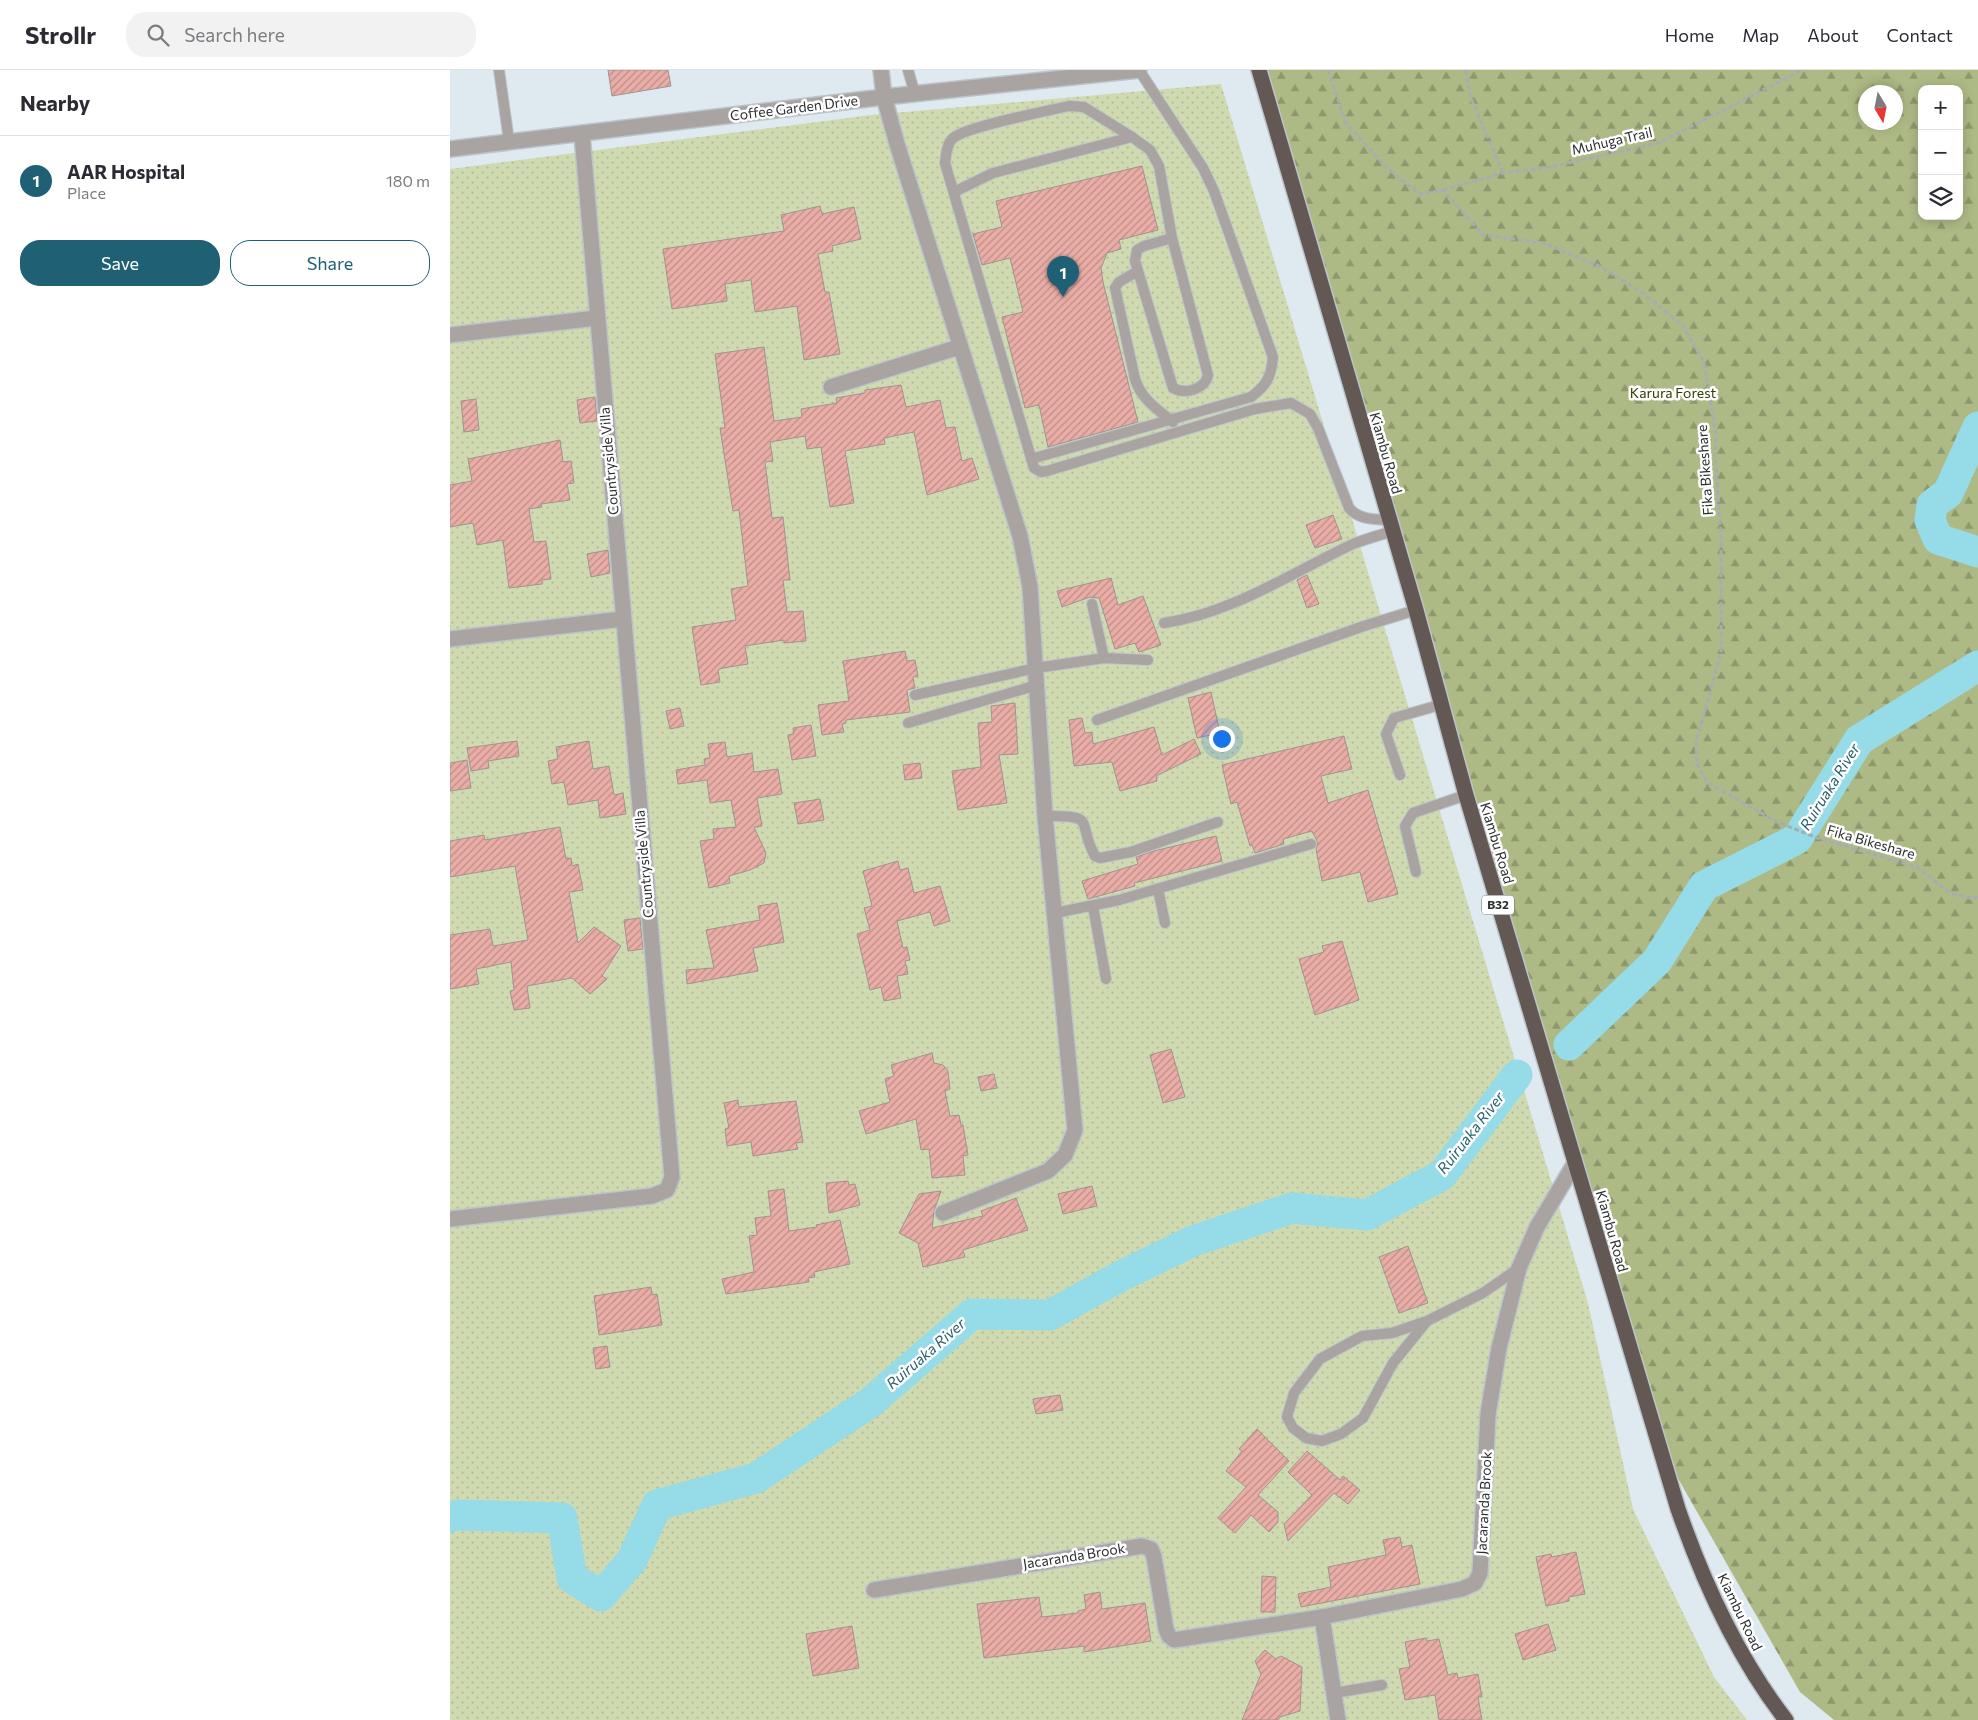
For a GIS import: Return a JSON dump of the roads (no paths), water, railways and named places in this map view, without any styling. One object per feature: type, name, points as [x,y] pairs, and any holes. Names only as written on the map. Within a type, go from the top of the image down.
[{"type":"highway","name":"Kiambu Road","points":[[1259,70],[1443,704],[1466,795],[1655,1437],[1692,1548],[1716,1604],[1740,1650],[1773,1703],[1786,1720]]},
{"type":"street","points":[[881,70],[884,97],[959,347],[983,414],[1020,536],[1030,587],[1045,816],[1075,1130],[1065,1155],[1048,1171],[943,1213]]},
{"type":"street","name":"Coffee Garden Drive","points":[[450,149],[884,97],[1139,70]]},
{"type":"street","name":"Countryside Villa","points":[[450,1219],[652,1196],[667,1190],[672,1177],[582,134]]},
{"type":"street","points":[[450,335],[597,318]]},
{"type":"street","points":[[830,387],[959,347]]},
{"type":"street","points":[[450,639],[623,619]]},
{"type":"street","name":"Jacaranda Brook","points":[[874,1590],[1142,1546],[1151,1549],[1154,1557],[1166,1629],[1169,1636],[1174,1640],[1322,1617],[1462,1588],[1475,1583],[1480,1573],[1482,1557],[1488,1414],[1499,1348],[1519,1268],[1537,1227],[1575,1163]]},
{"type":"street","points":[[1322,1617],[1338,1720]]},
{"type":"lane","points":[[499,70],[509,141]]},
{"type":"lane","points":[[908,70],[915,94]]},
{"type":"lane","points":[[1031,459],[1251,397],[1264,388],[1271,376],[1273,357],[1214,191],[1203,168],[1139,70]]},
{"type":"lane","points":[[1172,238],[1144,246],[1137,250],[1135,256],[1173,388],[1179,392],[1201,387],[1206,382],[1208,375],[1172,238],[1159,166],[1150,150],[1084,107],[1070,106],[970,130],[952,138],[946,151],[945,163],[1034,468],[1041,472],[1255,409],[1291,403],[1310,414],[1318,428],[1349,508],[1355,514],[1391,526]]},
{"type":"lane","points":[[954,192],[993,173],[1132,137]]},
{"type":"lane","points":[[1138,271],[1119,282],[1115,288],[1139,391],[1146,400],[1183,430]]},
{"type":"lane","points":[[1070,448],[1075,463]]},
{"type":"lane","points":[[1164,623],[1206,612],[1264,590],[1391,526]]},
{"type":"lane","points":[[1092,604],[1104,658]]},
{"type":"lane","points":[[1097,720],[1364,626],[1416,610]]},
{"type":"lane","points":[[915,695],[1036,668],[1104,658],[1148,660]]},
{"type":"lane","points":[[908,723],[1037,685]]},
{"type":"lane","points":[[1400,775],[1386,734],[1394,718],[1443,704]]},
{"type":"lane","points":[[1416,872],[1406,826],[1413,813],[1466,795]]},
{"type":"lane","points":[[1045,816],[1066,816],[1082,820],[1085,824],[1089,845],[1095,856],[1100,858],[1131,852],[1218,822]]},
{"type":"lane","points":[[1055,913],[1093,906],[1158,889],[1311,844]]},
{"type":"lane","points":[[1158,889],[1165,923]]},
{"type":"lane","points":[[1093,906],[1106,978]]},
{"type":"lane","points":[[1427,1321],[1393,1363],[1363,1418],[1341,1434],[1322,1440],[1306,1438],[1293,1428],[1287,1417],[1294,1393],[1320,1359],[1362,1336],[1392,1333],[1427,1321],[1483,1293],[1519,1268]]},
{"type":"lane","points":[[1334,1693],[1382,1685]]},
{"type":"waterway","name":"Ruiruaka River","points":[[1978,427],[1948,493],[1932,505],[1930,520],[1938,539],[1978,552]]},
{"type":"waterway","name":"Ruiruaka River","points":[[1569,1045],[1657,961],[1704,886],[1797,839],[1859,740],[1978,666]]},
{"type":"waterway","name":"Ruiruaka River","points":[[450,1517],[457,1515],[562,1518],[572,1578],[601,1596],[632,1560],[657,1505],[756,1478],[871,1402],[972,1314],[1050,1315],[1121,1276],[1193,1241],[1292,1208],[1367,1215],[1442,1175],[1517,1075]]},
{"type":"place","name":"AAR Hospital","points":[[1063,297]]},
{"type":"park label","name":"Karura Forest","points":[[1673,393]]}]
